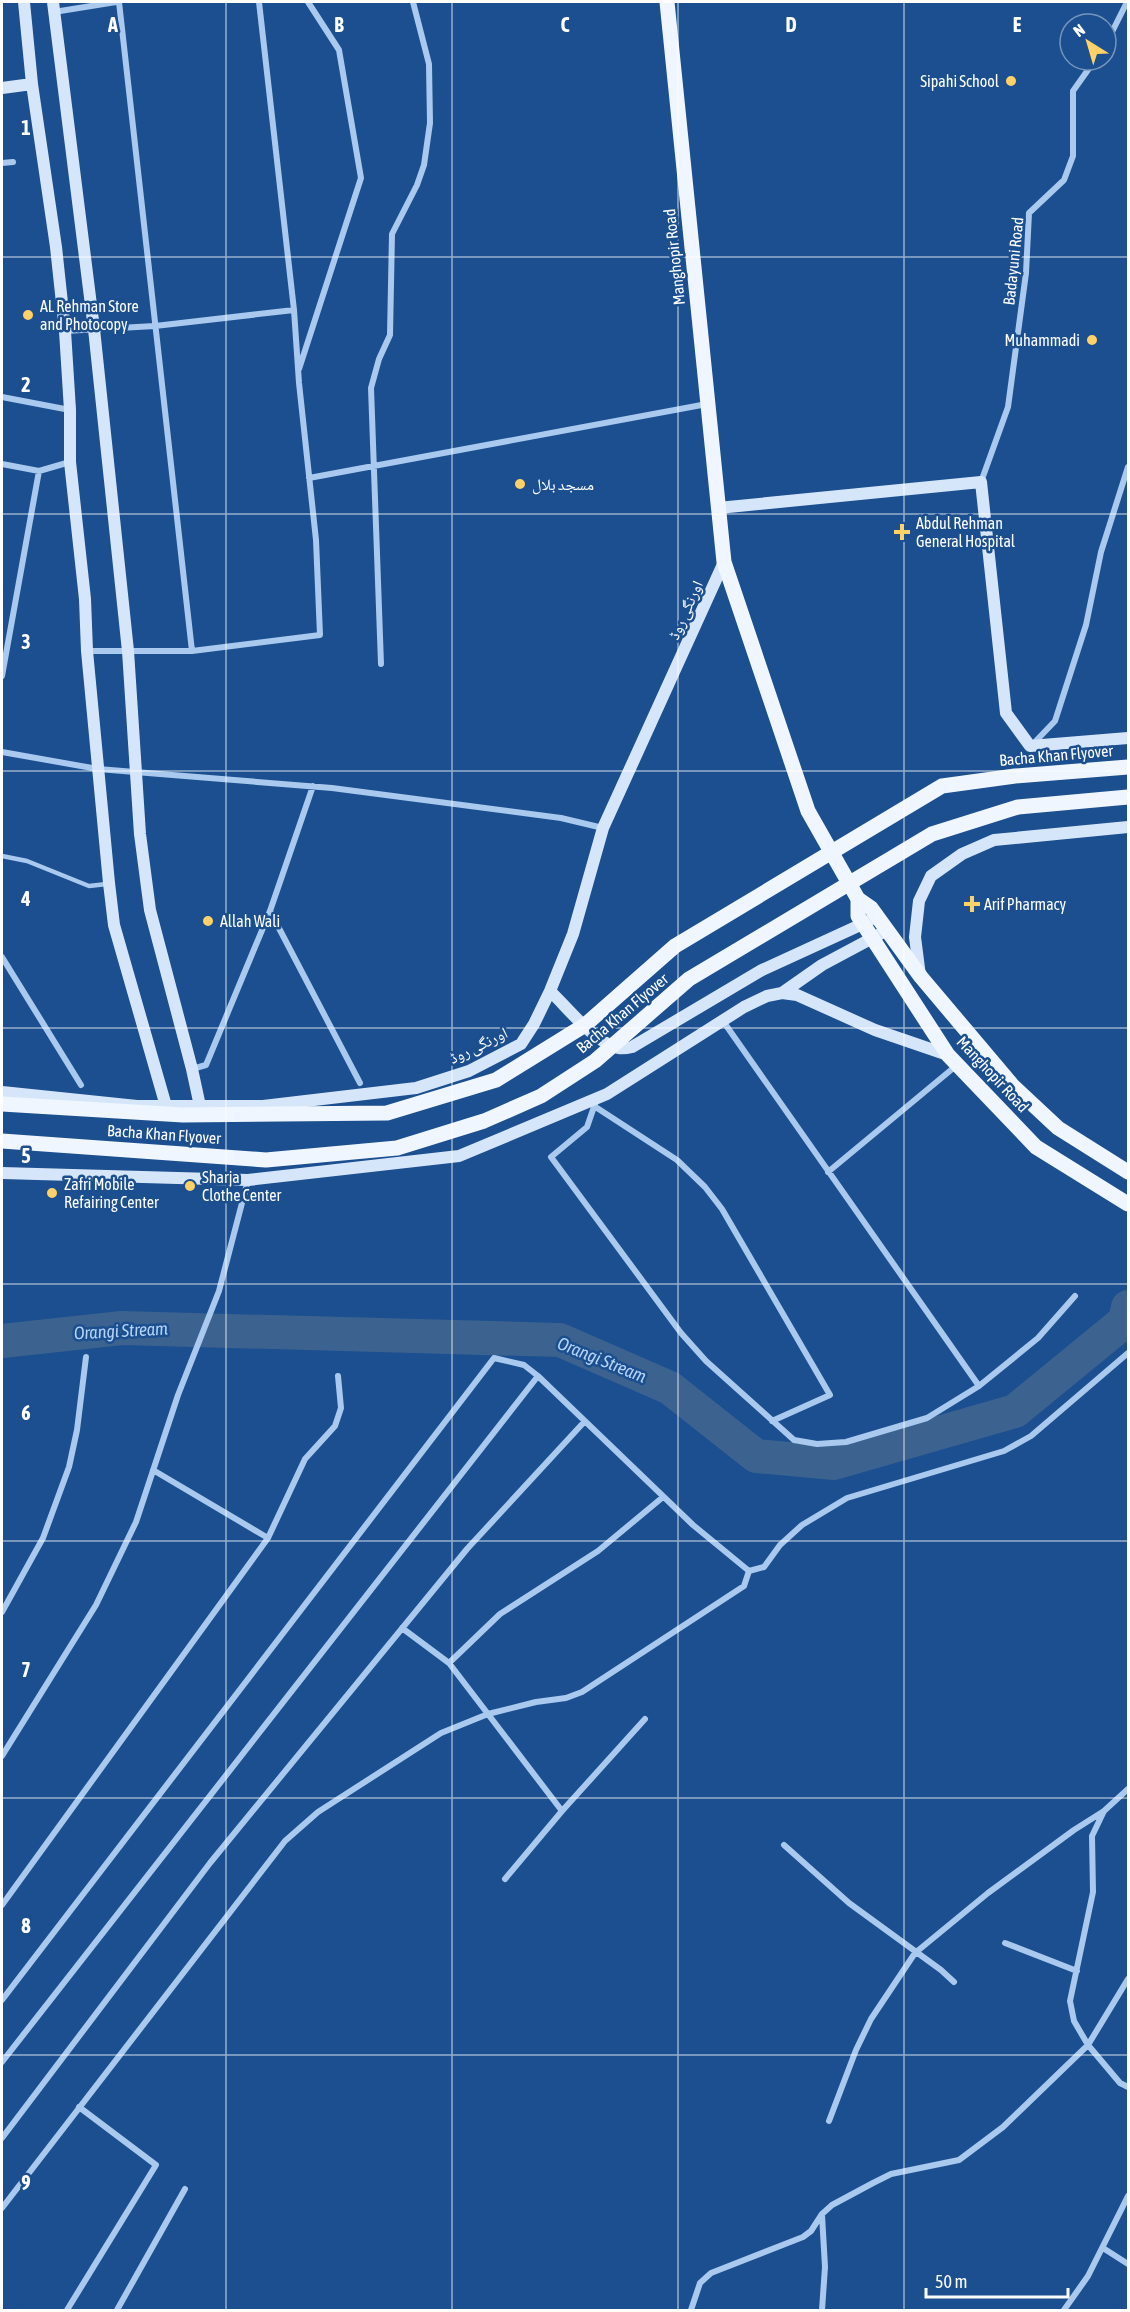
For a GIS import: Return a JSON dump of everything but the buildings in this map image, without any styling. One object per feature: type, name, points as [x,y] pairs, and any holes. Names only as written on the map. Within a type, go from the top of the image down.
[{"type":"main road","name":"Manghopir Road","points":[[667,2],[724,562],[808,811],[858,899],[871,908],[921,977],[1013,1086],[1058,1128],[1128,1172]]},
{"type":"main road","name":"Bacha Khan Flyover","points":[[2,1104],[183,1115],[387,1113],[496,1080],[585,1025],[675,946],[942,786],[1015,776],[1128,767]]},
{"type":"main road","name":"Bacha Khan Flyover","points":[[2,1141],[266,1160],[397,1148],[484,1121],[541,1096],[595,1061],[689,979],[932,834],[1018,807],[1128,797]]},
{"type":"main road","name":"Manghopir Road","points":[[858,899],[858,916],[862,925],[953,1060],[1036,1147],[1128,1204]]},
{"type":"street","points":[[24,2],[32,84],[56,247],[65,331],[70,410],[70,462],[85,598],[87,651],[114,926],[166,1106]]},
{"type":"street","points":[[192,651],[118,2],[54,7],[94,329],[128,651],[140,834],[150,910],[200,1106]]},
{"type":"street","points":[[87,651],[192,651],[320,635],[316,540],[298,373],[294,310],[258,2]]},
{"type":"street","points":[[298,373],[361,178],[339,50],[308,2]]},
{"type":"street","points":[[381,664],[371,388],[379,359],[390,334],[392,234],[420,175],[430,123],[429,64],[413,2]]},
{"type":"street","points":[[1118,20],[1127,2]]},
{"type":"street","name":"Badayuni Road","points":[[981,482],[1008,406],[1026,273],[1029,213],[1064,180],[1073,156],[1073,92],[1087,72]]},
{"type":"street","points":[[2,88],[32,84]]},
{"type":"street","points":[[2,163],[13,162]]},
{"type":"street","points":[[65,331],[155,326],[294,310]]},
{"type":"street","points":[[2,397],[70,410]]},
{"type":"street","points":[[309,478],[707,404]]},
{"type":"street","points":[[2,464],[39,471],[70,462]]},
{"type":"street","points":[[1030,746],[1055,721],[1086,625],[1101,552],[1128,467]]},
{"type":"street","points":[[2,676],[39,471]]},
{"type":"street","points":[[718,508],[981,482],[1006,713],[1030,746]]},
{"type":"street","name":"اورنگی روڈ","points":[[2,1092],[137,1106],[262,1106],[416,1088],[469,1071],[521,1044],[534,1024],[550,991],[573,933],[603,828],[724,562]]},
{"type":"street","points":[[1030,746],[1128,738]]},
{"type":"street","points":[[2,752],[98,769],[313,786],[561,818],[603,828]]},
{"type":"street","points":[[192,1069],[206,1065],[270,910],[313,786]]},
{"type":"street","points":[[921,977],[915,937],[919,901],[931,876],[962,854],[994,840],[1128,827]]},
{"type":"street","points":[[270,910],[360,1083]]},
{"type":"street","points":[[550,991],[608,1045],[620,1049],[632,1047],[762,970],[808,947],[862,925],[876,916]]},
{"type":"street","points":[[782,993],[822,965],[886,931]]},
{"type":"street","points":[[2,957],[81,1085]]},
{"type":"street","points":[[2,1173],[248,1180],[459,1156],[596,1102],[722,1021],[767,996],[782,993],[798,995],[875,1030],[953,1060],[828,1172]]},
{"type":"street","points":[[722,1021],[979,1386]]},
{"type":"street","points":[[596,1102],[587,1127],[551,1157],[681,1333],[706,1361],[794,1440],[817,1444],[846,1442],[927,1418],[979,1386],[1038,1338],[1075,1296]]},
{"type":"street","points":[[596,1102],[677,1160],[705,1187],[722,1209],[830,1395],[772,1421]]},
{"type":"street","points":[[2,1756],[4,1747],[96,1605],[136,1522],[178,1395],[219,1291],[248,1180]]},
{"type":"street","points":[[749,1572],[764,1567],[780,1545],[802,1525],[847,1498],[1004,1451],[1031,1436],[1128,1353]]},
{"type":"street","points":[[2,1612],[43,1538],[69,1467],[77,1430],[86,1357]]},
{"type":"street","points":[[2,2000],[494,1358],[524,1365],[538,1376],[693,1525],[749,1572]]},
{"type":"street","points":[[2,1905],[268,1538],[305,1459],[335,1426],[341,1408],[338,1376]]},
{"type":"street","points":[[2,2062],[538,1376]]},
{"type":"street","points":[[2,2138],[210,1863],[467,1549],[585,1421]]},
{"type":"street","points":[[153,1470],[268,1538]]},
{"type":"street","points":[[449,1663],[500,1614],[598,1551],[663,1497]]},
{"type":"street","points":[[2,2208],[285,1841],[318,1812],[441,1733],[488,1714],[536,1702],[566,1698],[582,1692],[744,1586],[749,1572]]},
{"type":"street","points":[[402,1628],[449,1663],[562,1810]]},
{"type":"street","points":[[505,1879],[562,1810],[645,1719]]},
{"type":"street","points":[[829,2121],[856,2050],[871,2019],[915,1953],[988,1893],[1074,1830],[1104,1811],[1128,1789]]},
{"type":"street","points":[[1104,1811],[1092,1836],[1093,1892],[1070,2001],[1074,2021],[1088,2045],[1120,2083],[1128,2087]]},
{"type":"street","points":[[784,1845],[849,1903],[954,1982]]},
{"type":"street","points":[[1005,1943],[1077,1971]]},
{"type":"street","points":[[691,2310],[700,2283],[705,2277],[803,2237],[811,2231],[822,2214],[832,2205],[891,2174],[959,2160],[1003,2127],[1088,2045],[1128,1979]]},
{"type":"street","points":[[67,2310],[156,2165],[79,2107]]},
{"type":"street","points":[[117,2310],[185,2189]]},
{"type":"street","points":[[1065,2310],[1089,2276],[1128,2196]]},
{"type":"street","points":[[822,2214],[825,2267],[822,2310]]},
{"type":"street","points":[[1103,2248],[1128,2264]]},
{"type":"lane","points":[[2,856],[27,861],[89,886],[109,883]]},
{"type":"waterway","name":"Orangi Stream","points":[[2,1341],[122,1328],[560,1340],[670,1388],[756,1456],[834,1463],[1015,1411],[1125,1321],[1128,1307]]},
{"type":"place","name":"Sipahi School","points":[[1011,81]]},
{"type":"place","name":"AL Rehman Store and Photocopy","points":[[28,315]]},
{"type":"place","name":"Muhammadi","points":[[1092,340]]},
{"type":"place","name":"مسجد بلال","points":[[520,484]]},
{"type":"place","name":"Abdul Rehman General Hospital","points":[[902,532]]},
{"type":"place","name":"Arif Pharmacy","points":[[972,904]]},
{"type":"place","name":"Allah Wali","points":[[208,921]]},
{"type":"place","name":"Sharja Clothe Center","points":[[190,1186]]},
{"type":"place","name":"Zafri Mobile Refairing Center","points":[[52,1193]]}]
